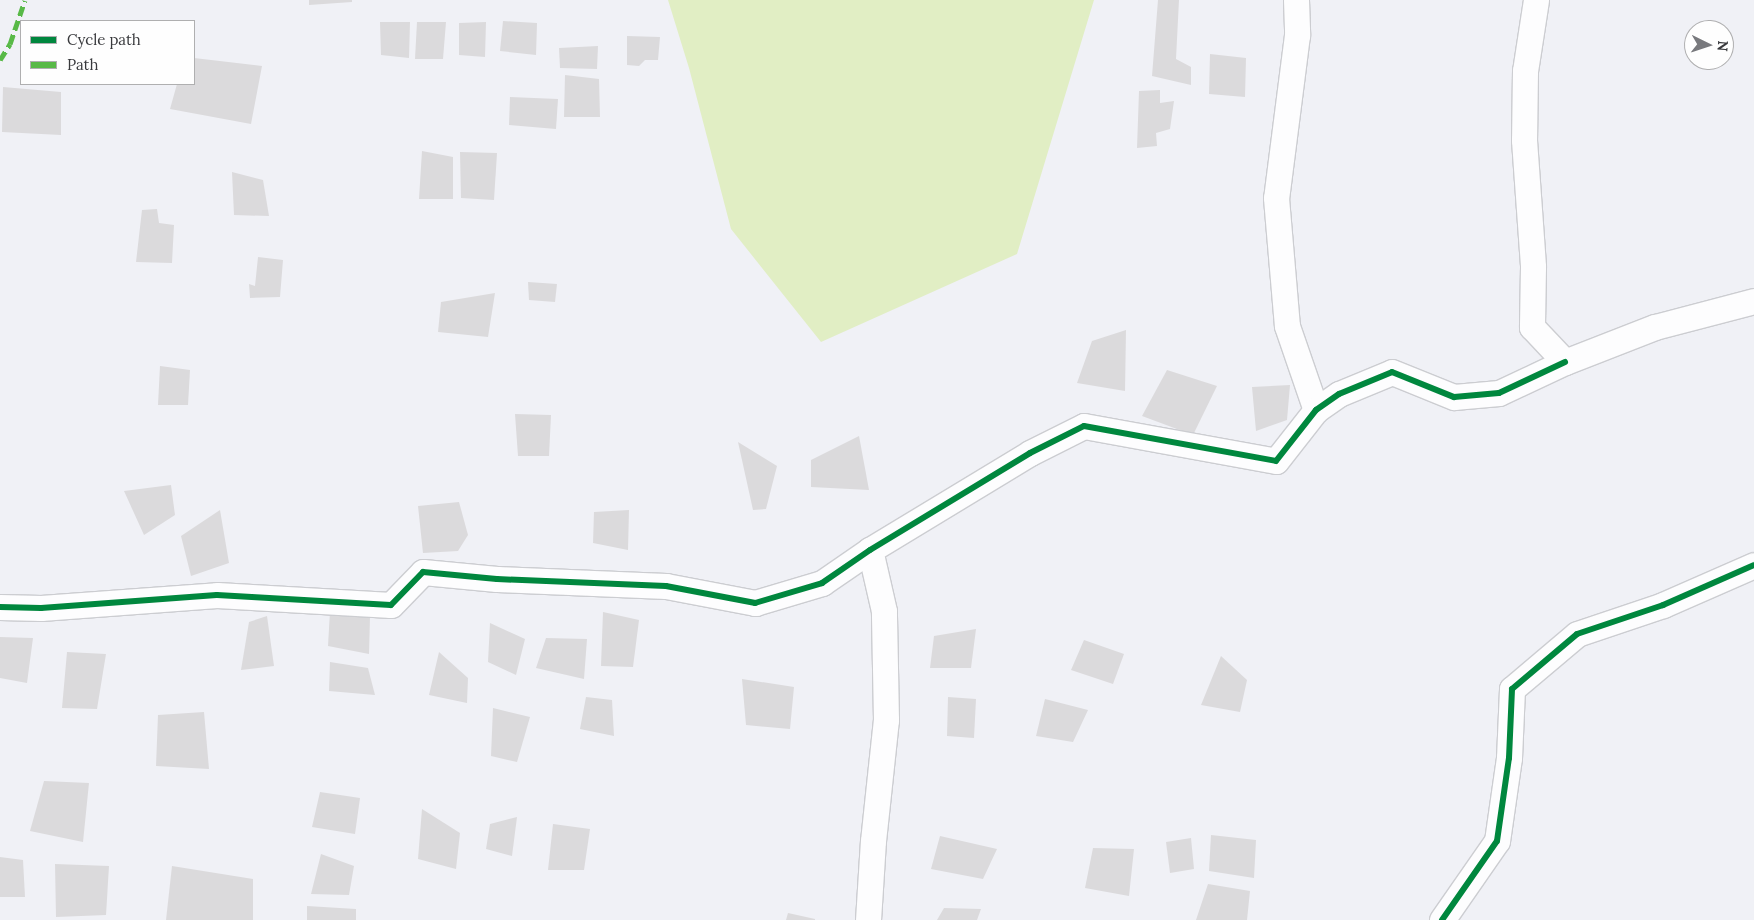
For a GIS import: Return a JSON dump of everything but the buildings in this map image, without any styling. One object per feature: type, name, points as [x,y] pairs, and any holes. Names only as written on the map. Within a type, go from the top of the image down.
[{"type":"street","points":[[1296,0],[1297,35],[1276,198],[1287,326],[1316,410]]},
{"type":"street","points":[[1536,0],[1525,81],[1524,140],[1533,267],[1532,326],[1565,362]]},
{"type":"street","points":[[0,607],[41,608],[217,595],[391,605],[423,572],[496,579],[666,586],[755,603],[822,583],[870,550],[1030,453],[1084,426],[1276,461],[1316,410],[1339,394],[1392,372],[1454,397],[1499,393],[1565,362],[1655,327],[1754,301]]},
{"type":"street","points":[[868,920],[873,841],[886,720],[884,611],[870,550]]},
{"type":"street","points":[[1442,920],[1497,841],[1510,758],[1512,689],[1578,634],[1663,605],[1754,565]]},
{"type":"green space","points":[[668,0],[1094,0],[1017,254],[821,342],[731,229],[689,68]]},
{"type":"marked path","points":[[0,60],[10,44],[25,0]]},
{"type":"cycle path","points":[[0,607],[41,608],[217,595],[391,605],[423,572],[497,579],[666,586],[755,603],[822,583],[870,550],[1030,453],[1084,426],[1276,461],[1316,410],[1339,394],[1392,372],[1454,397],[1499,393],[1565,362]]},
{"type":"cycle path","points":[[1442,920],[1497,841],[1509,758],[1512,689],[1577,634],[1663,605],[1754,565]]}]
